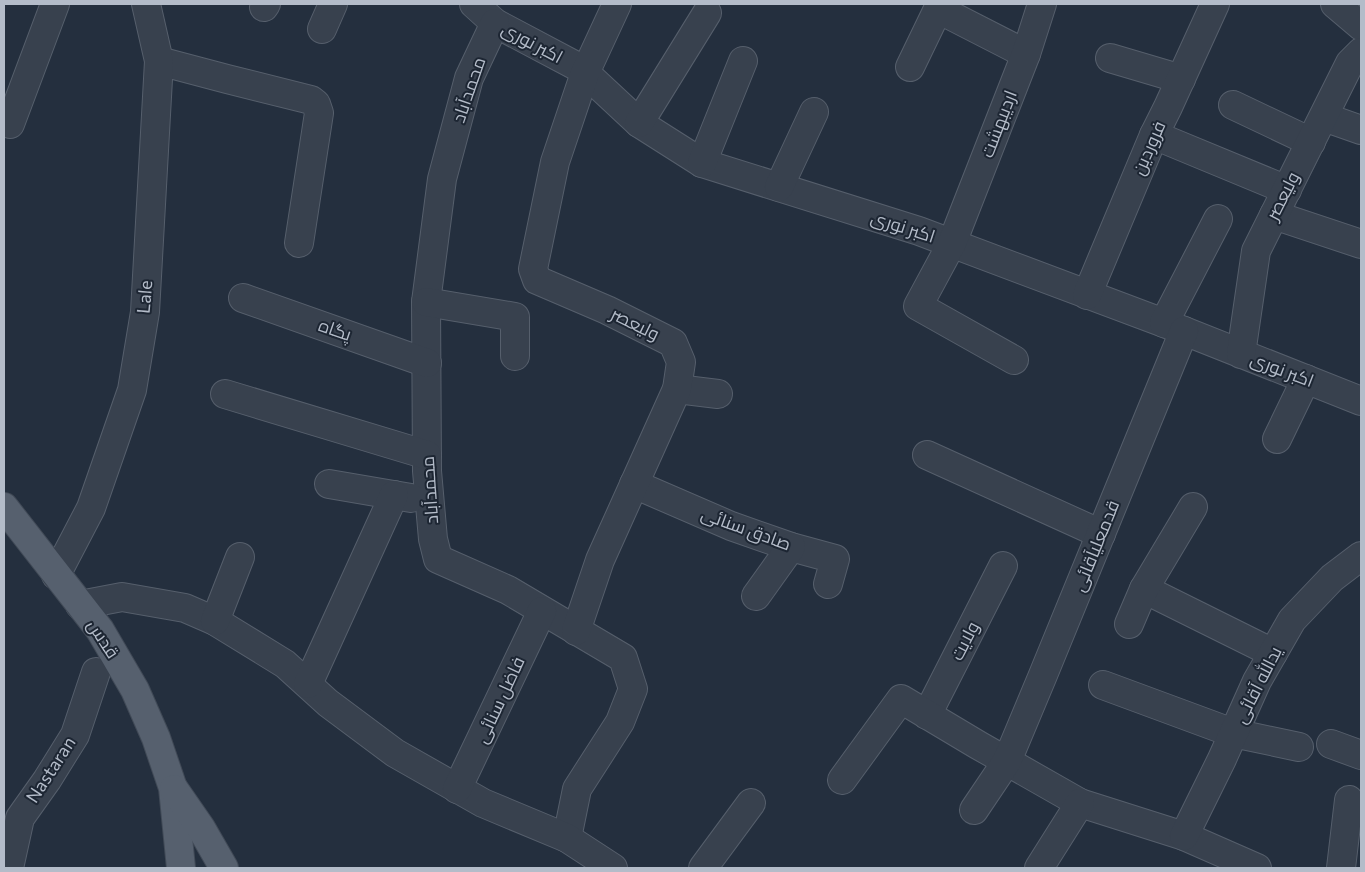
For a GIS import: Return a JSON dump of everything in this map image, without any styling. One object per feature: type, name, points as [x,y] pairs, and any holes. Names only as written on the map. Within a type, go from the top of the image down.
[{"type":"main road","name":"قدس","points":[[4,507],[100,630],[135,690],[156,738],[173,788]]},
{"type":"main road","points":[[173,788],[180,867]]},
{"type":"main road","points":[[173,788],[201,828],[224,868]]},
{"type":"street","points":[[10,124],[56,4]]},
{"type":"street","name":"Lale","points":[[56,575],[91,508],[132,390],[145,312],[159,61],[146,4]]},
{"type":"street","points":[[322,28],[333,4]]},
{"type":"street","name":"اکبر نوری","points":[[474,4],[495,23],[580,68],[639,122],[702,162],[919,231],[1174,327],[1361,401]]},
{"type":"street","points":[[585,72],[616,4]]},
{"type":"street","name":"اردیبهشت","points":[[1014,360],[918,306],[952,243],[1026,54],[1042,4]]},
{"type":"street","name":"فروردین","points":[[1087,295],[1154,134],[1216,4]]},
{"type":"street","points":[[1335,4],[1361,26]]},
{"type":"street","points":[[910,67],[938,10],[1026,54]]},
{"type":"street","points":[[639,122],[707,14]]},
{"type":"street","name":"محمدآباد","points":[[495,23],[469,78],[442,179],[426,302],[427,455],[430,501],[438,559],[508,590],[623,658],[633,689],[620,722],[577,789],[567,838]]},
{"type":"street","name":"ولیعصر","points":[[1241,354],[1256,251],[1350,63],[1361,52]]},
{"type":"street","points":[[1110,58],[1181,79]]},
{"type":"street","points":[[159,61],[311,100],[316,104],[319,113],[299,244]]},
{"type":"street","points":[[702,162],[743,61]]},
{"type":"street","name":"ولیعصر","points":[[576,631],[600,560],[677,389],[681,362],[673,343],[606,310],[536,280],[533,269],[555,162],[585,72]]},
{"type":"street","points":[[1233,105],[1311,142]]},
{"type":"street","points":[[779,187],[814,112]]},
{"type":"street","points":[[1324,117],[1361,130]]},
{"type":"street","points":[[1154,134],[1287,190]]},
{"type":"street","points":[[1274,215],[1361,244]]},
{"type":"street","name":"قدمعلیآقائی","points":[[974,810],[1007,761],[1044,676],[1101,534],[1174,327],[1218,219]]},
{"type":"street","name":"پگاه","points":[[243,298],[427,363]]},
{"type":"street","points":[[426,302],[515,317],[515,356]]},
{"type":"street","points":[[1277,439],[1306,379]]},
{"type":"street","points":[[677,389],[718,394]]},
{"type":"street","points":[[225,394],[427,455]]},
{"type":"street","points":[[927,455],[1101,534]]},
{"type":"street","points":[[329,484],[430,501]]},
{"type":"street","name":"صادق سنائی","points":[[634,484],[731,526],[791,547],[836,559],[828,584]]},
{"type":"street","points":[[308,684],[394,495]]},
{"type":"street","points":[[1129,624],[1144,589],[1193,508]]},
{"type":"street","points":[[756,596],[791,547]]},
{"type":"street","name":"یدالله آقائی","points":[[1184,836],[1257,681],[1292,620],[1332,578],[1361,556]]},
{"type":"street","points":[[215,621],[240,557]]},
{"type":"street","name":"ولایت","points":[[927,715],[1003,566]]},
{"type":"street","points":[[1144,589],[1273,653]]},
{"type":"street","points":[[80,605],[122,597],[185,608],[215,621],[285,664],[328,703],[396,753],[483,803],[567,838],[613,868]]},
{"type":"street","name":"فاضل سنائی","points":[[457,789],[542,611]]},
{"type":"street","name":"Nastaran","points":[[9,868],[12,814],[47,780],[75,735],[96,672]]},
{"type":"street","points":[[1103,685],[1233,733],[1299,747]]},
{"type":"street","points":[[842,780],[901,699],[1080,803],[1184,836],[1257,868]]},
{"type":"street","points":[[1331,744],[1361,755]]},
{"type":"street","points":[[1341,868],[1349,800]]},
{"type":"street","points":[[703,868],[751,803]]},
{"type":"street","points":[[1039,868],[1080,803]]}]
